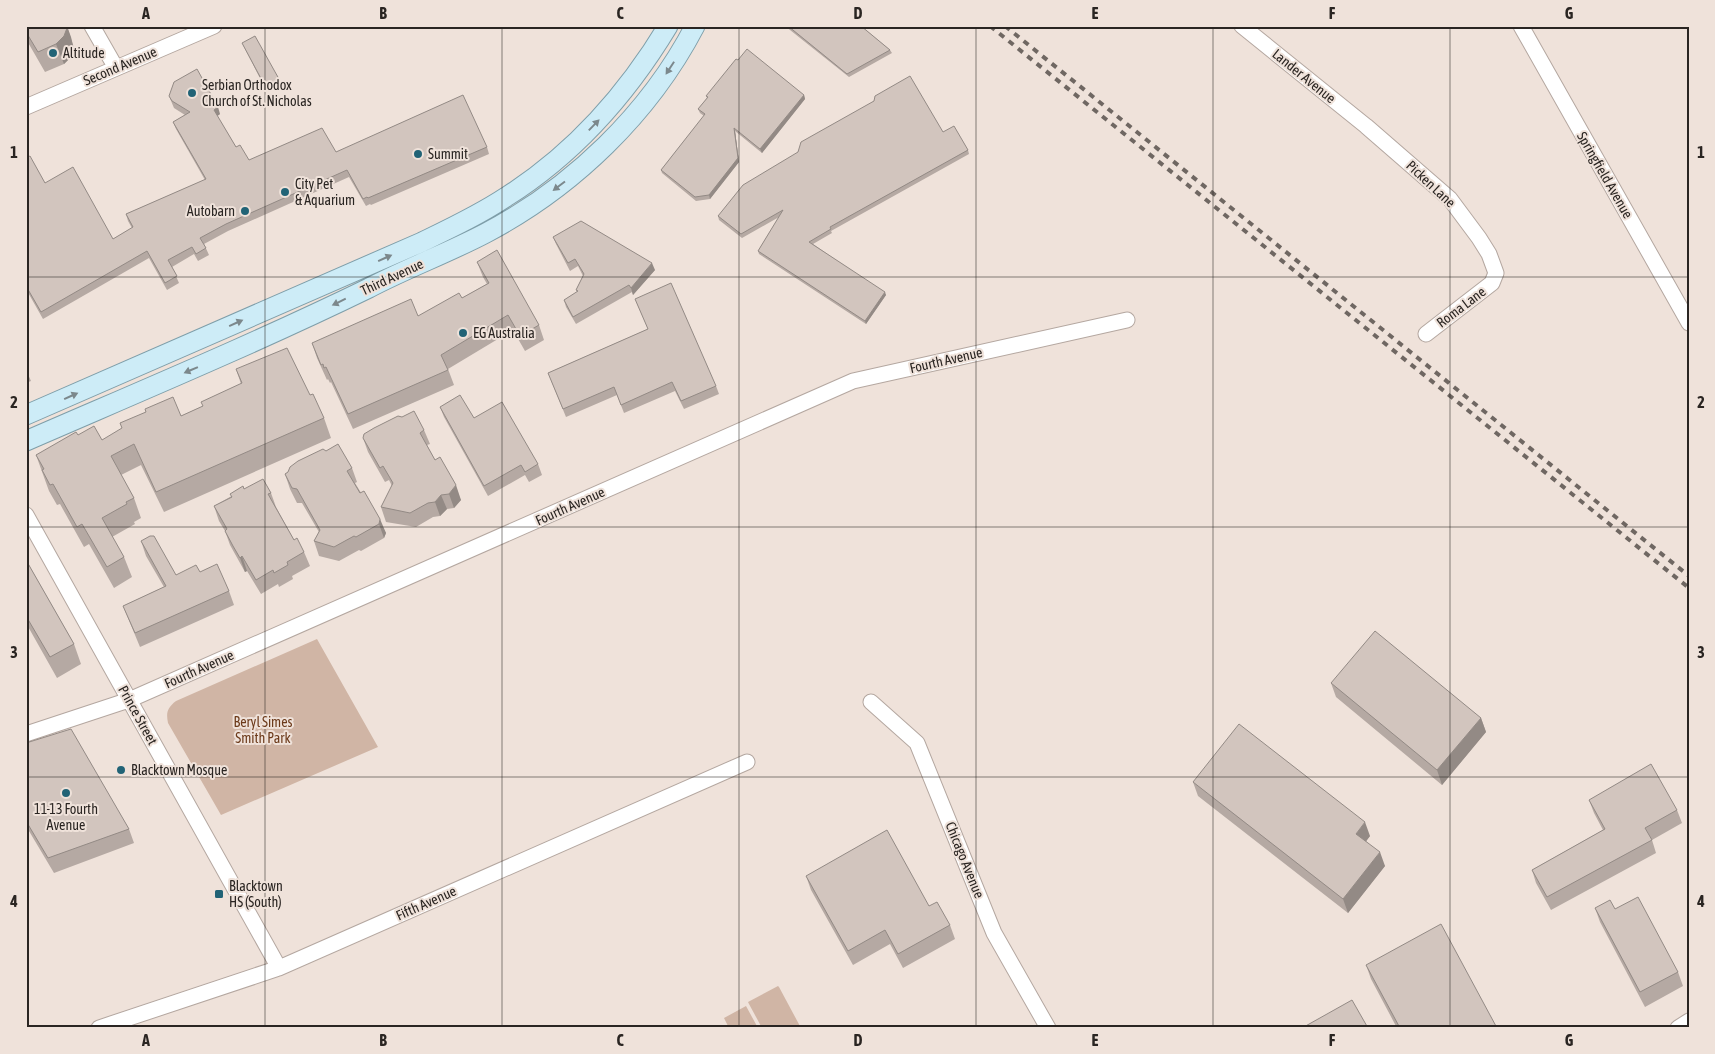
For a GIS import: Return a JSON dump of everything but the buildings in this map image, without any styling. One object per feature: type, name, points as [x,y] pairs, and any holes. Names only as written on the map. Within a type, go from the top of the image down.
[{"type":"main road","name":"Third Avenue","points":[[26,415],[422,242],[457,226],[506,197],[554,162],[602,116],[632,81],[668,26]]},
{"type":"main road","name":"Third Avenue","points":[[26,441],[240,349],[462,245],[509,219],[569,178],[609,142],[663,79],[695,26]]},
{"type":"street","points":[[92,26],[116,68]]},
{"type":"street","name":"Second Avenue","points":[[26,107],[214,26]]},
{"type":"street","name":"Lander Avenue","points":[[1242,26],[1366,126]]},
{"type":"street","name":"Springfield Avenue","points":[[1521,26],[1689,323]]},
{"type":"street","name":"Picken Lane","points":[[1366,126],[1450,199],[1480,238],[1495,268],[1495,278]]},
{"type":"street","name":"Roma Lane","points":[[1426,334],[1488,287],[1495,278]]},
{"type":"street","name":"Fourth Avenue","points":[[26,734],[129,700],[853,381],[1126,320]]},
{"type":"street","name":"Prince Street","points":[[26,515],[278,968]]},
{"type":"street","name":"Chicago Avenue","points":[[871,702],[917,743],[994,933],[1048,1028]]},
{"type":"street","name":"Fifth Avenue","points":[[99,1028],[278,968],[747,762]]},
{"type":"street","points":[[1678,1028],[1689,1022]]},
{"type":"green space","name":"Beryl Simes Smith Park","points":[[317,639],[378,747],[221,815],[168,723],[167,713],[169,708],[176,701]]},
{"type":"green space","points":[[778,986],[801,1028],[762,1028],[748,1002]]},
{"type":"green space","points":[[746,1006],[758,1028],[729,1028],[724,1018]]},
{"type":"railway","points":[[990,26],[1689,588]]},
{"type":"railway","points":[[1005,26],[1689,576]]},
{"type":"place","name":"Altitude","points":[[53,53]]},
{"type":"place","name":"Serbian Orthodox Church of St. Nicholas","points":[[192,93]]},
{"type":"place","name":"Summit","points":[[418,154]]},
{"type":"place","name":"City Pet & Aquarium","points":[[285,192]]},
{"type":"place","name":"Autobarn","points":[[245,211]]},
{"type":"place","name":"EG Australia","points":[[463,333]]},
{"type":"place","name":"Blacktown Mosque","points":[[121,770]]},
{"type":"place","name":"11-13 Fourth Avenue","points":[[66,793]]},
{"type":"place","name":"Blacktown HS (South)","points":[[219,894]]}]
